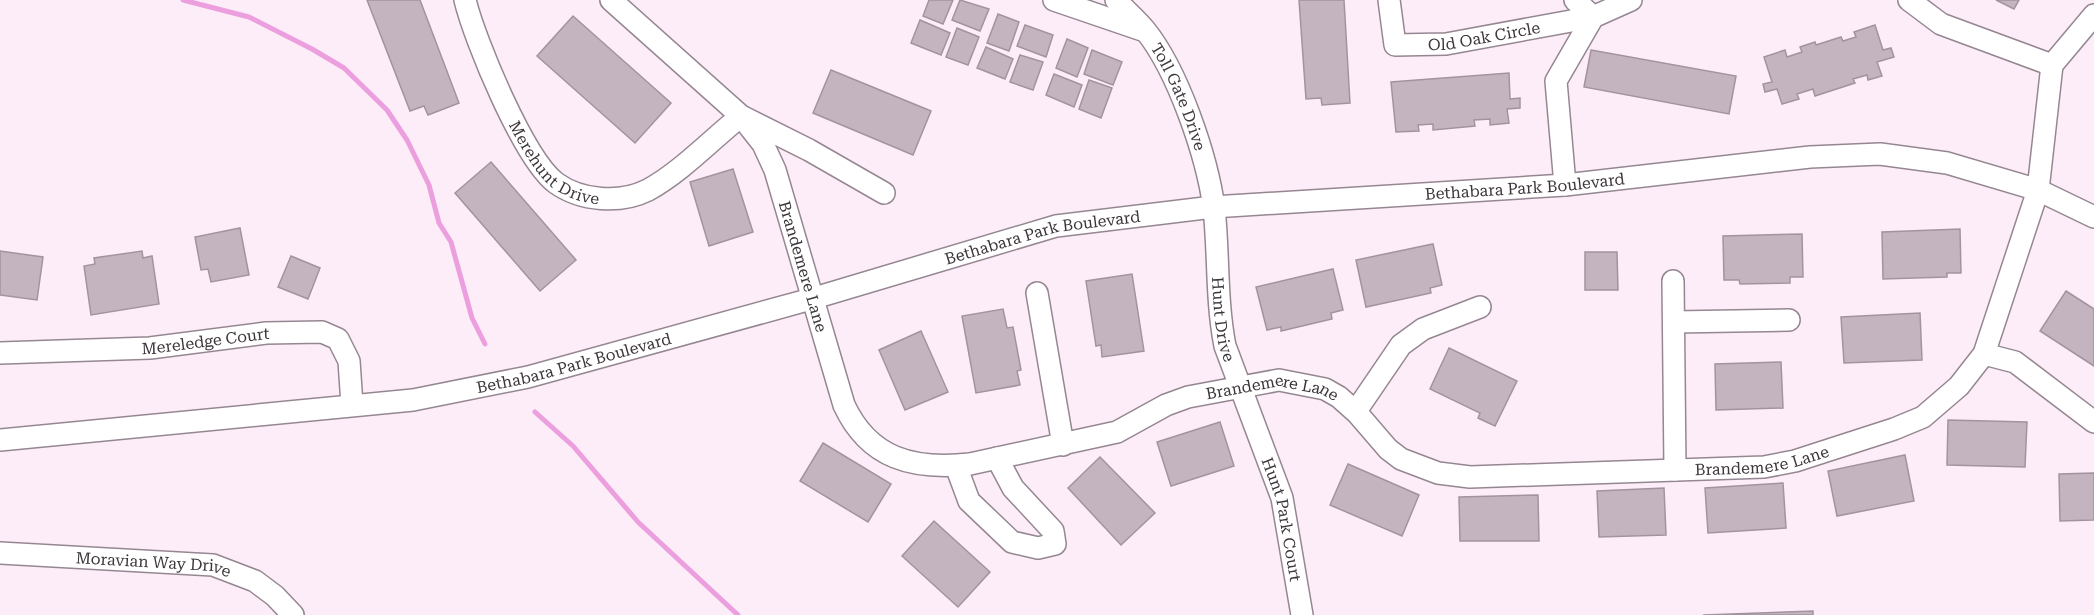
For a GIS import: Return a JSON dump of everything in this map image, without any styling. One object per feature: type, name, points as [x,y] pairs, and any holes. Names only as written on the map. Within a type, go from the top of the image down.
[{"type":"street","name":"Merehunt Drive","points":[[465,0],[488,67],[531,152],[544,172],[570,191],[601,199],[624,198],[647,190],[741,116]]},
{"type":"street","name":"Brandemere Lane","points":[[611,0],[741,116],[763,144],[775,170],[811,299],[844,405],[854,427],[870,443],[899,458],[922,464],[956,466],[1117,432],[1166,405],[1188,397],[1279,380],[1294,381],[1326,389],[1356,411],[1388,449],[1415,466],[1470,477],[1764,467],[1795,461],[1894,429],[1936,408],[1959,386],[1984,354],[2038,190],[2052,65]]},
{"type":"street","points":[[1054,0],[1146,31]]},
{"type":"street","name":"Toll Gate Drive","points":[[1116,0],[1146,31],[1177,86],[1189,115],[1214,207]]},
{"type":"street","name":"Old Oak Circle","points":[[1389,0],[1395,45],[1446,44],[1593,17]]},
{"type":"street","points":[[1575,0],[1593,17]]},
{"type":"street","points":[[1565,184],[1556,81],[1593,17],[1631,0]]},
{"type":"street","points":[[1908,0],[1941,24],[2052,65],[2094,15]]},
{"type":"street","points":[[741,116],[810,150],[884,193]]},
{"type":"street","name":"Bethabara Park Boulevard","points":[[0,440],[413,400],[505,383],[811,299],[1056,226],[1214,207],[1565,184],[1810,157],[1880,154],[1947,162],[2038,190],[2094,217]]},
{"type":"street","name":"Hunt Drive","points":[[1214,207],[1220,322],[1231,369],[1257,427]]},
{"type":"street","points":[[1673,281],[1676,470]]},
{"type":"street","points":[[1037,293],[1064,445]]},
{"type":"street","points":[[1356,411],[1401,345],[1423,329],[1480,307]]},
{"type":"street","points":[[1674,322],[1789,320]]},
{"type":"street","name":"Mereledge Court","points":[[0,353],[150,348],[266,333],[322,332],[338,339],[349,361],[352,405]]},
{"type":"street","points":[[1984,354],[2015,362],[2094,422]]},
{"type":"street","name":"Hunt Park Court","points":[[1257,427],[1282,498],[1302,615]]},
{"type":"street","points":[[956,466],[969,501],[1012,542],[1038,548],[1055,544],[1053,531],[1013,488],[997,458]]},
{"type":"street","name":"Moravian Way Drive","points":[[0,553],[213,565],[255,581],[275,596],[293,615]]},
{"type":"building","points":[[367,0],[420,0],[459,103],[428,115],[424,106],[410,111]]},
{"type":"building","points":[[929,0],[953,0],[943,24],[923,16]]},
{"type":"building","points":[[960,0],[989,9],[980,31],[952,20]]},
{"type":"building","points":[[1299,0],[1344,0],[1350,103],[1322,105],[1321,98],[1306,99]]},
{"type":"building","points":[[1996,0],[2019,0],[2014,9]]},
{"type":"building","points":[[998,14],[1019,22],[1009,51],[987,43]]},
{"type":"building","points":[[573,16],[671,103],[635,143],[537,56]]},
{"type":"building","points":[[920,20],[950,33],[941,55],[911,43]]},
{"type":"building","points":[[1025,25],[1053,35],[1046,57],[1017,46]]},
{"type":"building","points":[[1875,25],[1883,50],[1891,48],[1894,57],[1877,62],[1882,76],[1868,80],[1867,75],[1853,79],[1855,83],[1815,96],[1813,89],[1797,94],[1799,99],[1782,104],[1777,89],[1765,92],[1763,84],[1772,82],[1764,57],[1785,50],[1787,57],[1802,52],[1800,47],[1815,42],[1816,45],[1841,37],[1843,41],[1856,37],[1854,32]]},
{"type":"building","points":[[957,28],[979,37],[968,65],[946,57]]},
{"type":"building","points":[[1067,39],[1088,48],[1077,77],[1056,68]]},
{"type":"building","points":[[986,47],[1013,59],[1005,79],[977,68]]},
{"type":"building","points":[[1092,50],[1122,62],[1113,85],[1084,74]]},
{"type":"building","points":[[1591,50],[1736,76],[1729,114],[1584,87]]},
{"type":"building","points":[[1020,55],[1043,62],[1033,90],[1010,82]]},
{"type":"building","points":[[831,70],[931,111],[913,155],[813,113]]},
{"type":"building","points":[[1509,73],[1510,99],[1520,98],[1520,108],[1507,109],[1509,123],[1490,125],[1490,119],[1474,120],[1475,126],[1433,130],[1433,124],[1418,125],[1419,131],[1396,132],[1391,82]]},
{"type":"building","points":[[1054,74],[1082,85],[1074,107],[1046,95]]},
{"type":"building","points":[[1089,80],[1112,88],[1101,118],[1079,109]]},
{"type":"building","points":[[491,162],[576,260],[540,291],[455,193]]},
{"type":"building","points":[[733,169],[753,232],[709,246],[690,182]]},
{"type":"building","points":[[240,228],[249,275],[211,282],[208,269],[201,270],[195,237]]},
{"type":"building","points":[[1960,229],[1961,273],[1947,273],[1947,277],[1883,279],[1882,232]]},
{"type":"building","points":[[1802,234],[1803,277],[1790,277],[1790,283],[1740,284],[1739,280],[1724,280],[1723,236]]},
{"type":"building","points":[[1433,244],[1442,285],[1430,288],[1431,293],[1366,307],[1356,260]]},
{"type":"building","points":[[0,251],[43,257],[37,300],[0,295]]},
{"type":"building","points":[[142,251],[143,258],[152,256],[159,304],[91,315],[84,266],[95,264],[94,258]]},
{"type":"building","points":[[1585,252],[1617,252],[1618,290],[1585,290]]},
{"type":"building","points":[[291,256],[320,268],[308,299],[278,287]]},
{"type":"building","points":[[1333,269],[1343,310],[1331,313],[1332,319],[1281,331],[1281,327],[1267,330],[1256,287]]},
{"type":"building","points":[[1132,274],[1144,351],[1102,357],[1101,345],[1096,346],[1086,281]]},
{"type":"building","points":[[2066,291],[2094,309],[2094,366],[2040,331]]},
{"type":"building","points":[[1003,309],[1007,328],[1013,327],[1021,370],[1017,371],[1020,385],[976,393],[962,316]]},
{"type":"building","points":[[1920,313],[1922,360],[1844,363],[1841,317]]},
{"type":"building","points":[[921,331],[948,392],[905,410],[879,350]]},
{"type":"building","points":[[1449,348],[1517,381],[1495,426],[1478,418],[1480,413],[1430,389]]},
{"type":"building","points":[[1781,362],[1783,408],[1716,410],[1715,364]]},
{"type":"building","points":[[1948,420],[2027,422],[2025,467],[1947,465]]},
{"type":"building","points":[[1220,422],[1234,466],[1171,486],[1157,442]]},
{"type":"building","points":[[823,443],[891,484],[868,522],[800,481]]},
{"type":"building","points":[[1905,455],[1914,501],[1837,516],[1828,471]]},
{"type":"building","points":[[1100,457],[1155,513],[1121,545],[1068,488]]},
{"type":"building","points":[[1348,464],[1419,495],[1402,536],[1330,505]]},
{"type":"building","points":[[2094,473],[2094,520],[2060,521],[2059,474]]},
{"type":"building","points":[[1783,483],[1786,528],[1708,533],[1705,488]]},
{"type":"building","points":[[1664,488],[1666,535],[1599,537],[1597,491]]},
{"type":"building","points":[[1538,495],[1539,541],[1460,541],[1459,497]]},
{"type":"building","points":[[934,521],[990,572],[958,607],[902,556]]},
{"type":"building","points":[[1813,611],[1813,615],[1703,615]]},
{"type":"waterway","points":[[183,0],[249,17],[312,49],[344,68],[387,110],[407,140],[429,185],[439,223],[451,242],[472,318],[485,344]]},
{"type":"waterway","points":[[535,412],[573,446],[638,522],[738,615]]}]
